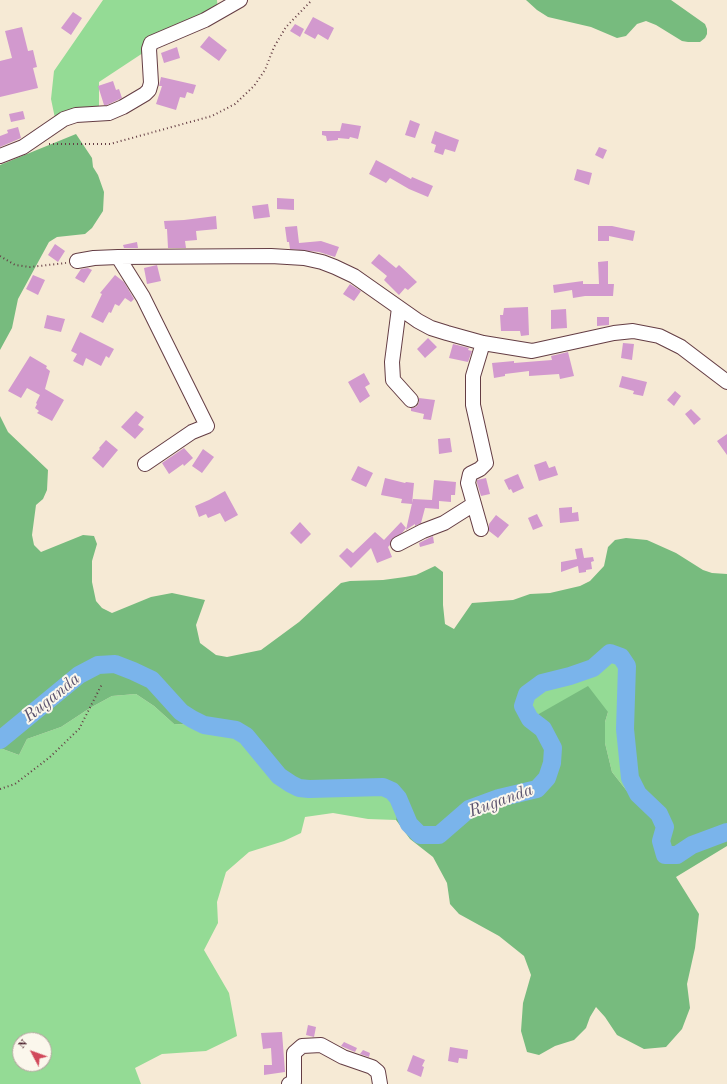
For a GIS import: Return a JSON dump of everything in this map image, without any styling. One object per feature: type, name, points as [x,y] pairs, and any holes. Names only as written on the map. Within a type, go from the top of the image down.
[{"type":"street","points":[[0,156],[23,147],[64,119],[76,115],[108,113],[123,107],[145,94],[149,90],[152,83],[149,49],[151,43],[205,20],[240,0]]},
{"type":"street","points":[[77,261],[94,258],[118,257],[271,256],[304,258],[335,266],[354,276],[399,308],[431,328],[484,343],[532,350],[614,333],[633,331],[659,336],[681,347],[727,382]]},
{"type":"street","points":[[118,257],[143,297],[207,426],[192,432],[145,464]]},
{"type":"street","points":[[399,308],[392,362],[393,380],[411,400]]},
{"type":"street","points":[[481,529],[468,483],[470,474],[480,469],[486,463],[474,405],[473,376],[484,343]]},
{"type":"street","points":[[398,544],[423,531],[444,523],[474,504]]},
{"type":"street","points":[[289,1084],[294,1082],[294,1053],[302,1046],[321,1045],[343,1057],[372,1067],[378,1072],[380,1084]]},
{"type":"path","points":[[34,140],[49,144],[110,144],[212,116],[236,104],[254,86],[265,70],[274,47],[286,27],[312,0]]},
{"type":"path","points":[[0,256],[15,265],[30,267],[57,265],[77,261]]},
{"type":"path","points":[[0,789],[15,784],[50,757],[79,728],[102,684]]},
{"type":"green space","points":[[103,0],[217,0],[218,13],[149,49],[99,82],[99,114],[56,123],[51,99],[54,71]]},
{"type":"green space","points":[[526,0],[671,0],[705,24],[707,34],[700,42],[682,41],[656,25],[646,21],[637,24],[626,36],[617,38],[591,27],[548,17]]},
{"type":"green space","points":[[76,134],[92,158],[93,167],[98,175],[104,192],[103,211],[92,228],[85,234],[57,237],[49,242],[18,299],[12,328],[0,350],[0,165]]},
{"type":"green space","points":[[0,416],[8,432],[48,470],[47,490],[43,499],[36,505],[32,535],[34,545],[41,552],[83,535],[94,536],[97,544],[92,561],[92,582],[96,601],[102,608],[112,613],[151,597],[172,593],[205,600],[196,625],[200,643],[216,655],[227,657],[261,650],[299,622],[341,583],[405,577],[416,575],[435,566],[443,572],[443,605],[445,624],[454,629],[472,603],[513,600],[530,594],[550,593],[580,586],[590,581],[604,566],[608,547],[615,540],[626,538],[647,540],[676,553],[703,570],[712,573],[727,574],[727,846],[676,877],[699,914],[695,948],[687,984],[690,1008],[682,1029],[666,1047],[644,1049],[617,1035],[596,1007],[586,1028],[574,1040],[555,1046],[539,1055],[527,1052],[521,1031],[523,1003],[531,975],[524,956],[499,936],[459,914],[450,904],[447,883],[433,857],[410,839],[396,820],[398,798],[392,791],[383,787],[299,788],[279,776],[246,736],[236,730],[204,725],[174,724],[154,706],[136,694],[112,696],[61,727],[27,739],[19,755],[0,748]],"holes":[[[609,653],[621,657],[627,666],[625,729],[630,778],[638,794],[657,813],[634,800],[612,772],[605,743],[605,722],[608,712],[588,686],[530,719],[523,706],[527,694],[542,683],[593,668]]]},
{"type":"green space","points":[[610,653],[621,657],[627,666],[625,729],[638,794],[659,814],[634,800],[612,772],[605,743],[605,722],[608,712],[530,719],[523,706],[527,694],[542,683],[593,668]]},
{"type":"green space","points":[[136,694],[154,706],[174,724],[204,725],[236,730],[246,736],[279,776],[299,788],[383,787],[392,791],[398,798],[396,820],[368,819],[333,813],[305,817],[301,833],[284,841],[249,852],[226,872],[217,902],[218,923],[204,950],[229,993],[237,1036],[206,1051],[162,1054],[135,1068],[141,1084],[0,1084],[0,748],[19,755],[27,739],[61,727],[112,696]]},
{"type":"building","points":[[73,12],[82,18],[71,35],[61,28]]},
{"type":"building","points":[[313,17],[334,28],[328,40],[318,34],[315,39],[304,33]]},
{"type":"building","points":[[295,24],[304,29],[300,37],[290,31]]},
{"type":"building","points":[[22,27],[28,51],[33,50],[37,67],[33,68],[38,88],[0,97],[0,61],[12,58],[5,31]]},
{"type":"building","points":[[209,36],[227,50],[219,61],[200,47]]},
{"type":"building","points":[[177,47],[180,58],[164,63],[161,53]]},
{"type":"building","points":[[161,77],[196,85],[193,94],[187,92],[185,98],[180,97],[176,110],[156,104],[162,86],[159,86]]},
{"type":"building","points":[[113,81],[116,90],[119,89],[122,98],[104,105],[98,86]]},
{"type":"building","points":[[23,111],[25,119],[11,122],[9,114]]},
{"type":"building","points":[[410,120],[420,124],[415,138],[405,135]]},
{"type":"building","points":[[342,123],[361,126],[358,139],[350,137],[349,139],[338,138],[338,140],[327,141],[326,136],[322,135],[322,131],[340,131]]},
{"type":"building","points":[[18,127],[21,138],[0,147],[0,136],[8,133],[7,130]]},
{"type":"building","points":[[435,131],[459,140],[455,152],[445,149],[443,155],[434,152],[436,145],[431,143]]},
{"type":"building","points":[[599,147],[607,150],[603,159],[595,155]]},
{"type":"building","points":[[376,160],[411,179],[412,177],[433,186],[428,197],[409,189],[390,178],[386,183],[369,174]]},
{"type":"building","points":[[577,169],[592,173],[589,185],[574,180]]},
{"type":"building","points":[[277,198],[294,199],[294,210],[277,209]]},
{"type":"building","points":[[268,204],[270,217],[254,219],[252,206]]},
{"type":"building","points":[[216,216],[217,229],[196,231],[197,240],[185,241],[186,248],[168,248],[167,229],[165,229],[164,221]]},
{"type":"building","points":[[297,226],[299,243],[321,241],[339,247],[335,257],[319,252],[290,249],[289,242],[287,242],[285,227]]},
{"type":"building","points":[[598,226],[612,226],[635,231],[633,241],[609,236],[609,241],[598,241]]},
{"type":"building","points":[[137,242],[138,248],[124,248],[123,245]]},
{"type":"building","points":[[55,244],[65,251],[58,262],[48,255]]},
{"type":"building","points":[[379,254],[396,268],[399,265],[417,282],[408,290],[405,288],[399,295],[384,280],[387,276],[371,263]]},
{"type":"building","points":[[608,261],[608,284],[614,284],[613,296],[585,296],[573,298],[572,290],[554,293],[553,285],[583,281],[583,284],[599,284],[598,262]]},
{"type":"building","points":[[157,265],[161,281],[147,284],[144,268]]},
{"type":"building","points":[[88,268],[92,270],[84,283],[75,278],[81,269]]},
{"type":"building","points":[[33,275],[45,280],[38,295],[26,289]]},
{"type":"building","points":[[115,275],[124,282],[134,299],[131,302],[125,298],[119,306],[115,304],[111,313],[109,312],[103,323],[91,317],[102,294],[100,293]]},
{"type":"building","points":[[350,284],[361,291],[354,301],[343,294]]},
{"type":"building","points":[[528,307],[529,335],[521,336],[520,331],[501,331],[500,315],[503,315],[504,308]]},
{"type":"building","points":[[566,309],[567,328],[551,329],[551,310]]},
{"type":"building","points":[[47,315],[65,319],[61,332],[44,328]]},
{"type":"building","points":[[597,317],[609,317],[609,325],[597,326]]},
{"type":"building","points":[[80,332],[114,349],[109,358],[106,356],[101,366],[86,358],[83,366],[73,361],[77,354],[71,351]]},
{"type":"building","points":[[428,338],[437,347],[425,358],[417,349]]},
{"type":"building","points":[[623,343],[634,344],[632,360],[621,358]]},
{"type":"building","points":[[453,344],[469,348],[468,350],[472,351],[468,362],[449,358]]},
{"type":"building","points":[[568,352],[574,376],[560,379],[559,374],[529,376],[529,371],[505,374],[505,376],[494,378],[492,363],[552,360],[551,356]]},
{"type":"building","points":[[30,356],[47,366],[46,368],[50,371],[45,389],[64,400],[52,421],[37,413],[39,411],[35,408],[40,395],[27,388],[21,398],[8,391]]},
{"type":"building","points":[[364,373],[370,384],[365,387],[370,396],[360,403],[348,382]]},
{"type":"building","points":[[622,376],[647,382],[643,396],[633,394],[634,391],[619,387]]},
{"type":"building","points":[[675,391],[681,396],[674,406],[667,400]]},
{"type":"building","points":[[419,398],[435,400],[431,420],[423,419],[424,414],[411,411],[411,408],[416,407],[419,403]]},
{"type":"building","points":[[691,409],[701,419],[694,425],[685,414]]},
{"type":"building","points":[[136,411],[144,417],[138,425],[144,429],[135,439],[121,427]]},
{"type":"building","points":[[727,434],[727,455],[717,441]]},
{"type":"building","points":[[450,438],[452,452],[439,454],[438,439]]},
{"type":"building","points":[[106,440],[118,450],[103,468],[92,458]]},
{"type":"building","points":[[184,448],[193,458],[184,466],[183,464],[169,474],[162,463]]},
{"type":"building","points":[[203,449],[214,457],[202,473],[192,466]]},
{"type":"building","points":[[546,461],[549,468],[555,466],[558,475],[539,481],[534,465]]},
{"type":"building","points":[[358,466],[373,473],[366,487],[351,480]]},
{"type":"building","points":[[518,474],[524,488],[513,493],[511,489],[509,490],[504,480]]},
{"type":"building","points":[[385,478],[405,483],[414,483],[412,504],[401,503],[402,499],[381,495]]},
{"type":"building","points":[[486,478],[490,494],[481,496],[477,480]]},
{"type":"building","points":[[434,480],[456,482],[455,495],[451,495],[451,502],[439,501],[439,509],[425,508],[421,523],[415,526],[415,524],[406,530],[413,499],[432,500]]},
{"type":"building","points":[[225,491],[238,515],[225,522],[220,513],[208,518],[206,514],[199,517],[195,506]]},
{"type":"building","points":[[572,507],[572,513],[578,512],[579,521],[560,523],[559,508]]},
{"type":"building","points":[[537,514],[543,526],[533,530],[528,518]]},
{"type":"building","points":[[496,515],[509,525],[498,538],[489,531],[489,524]]},
{"type":"building","points":[[300,522],[311,534],[301,544],[290,533]]},
{"type":"building","points":[[401,522],[406,528],[402,533],[391,540],[388,547],[392,557],[377,563],[371,548],[351,568],[339,556],[347,548],[353,553],[375,532],[384,540]]},
{"type":"building","points":[[433,536],[434,543],[420,547],[419,543]]},
{"type":"building","points":[[582,548],[584,558],[593,557],[594,561],[591,562],[592,569],[579,573],[578,566],[561,572],[561,562],[577,559],[575,549]]},
{"type":"building","points":[[308,1025],[316,1027],[314,1037],[306,1035]]},
{"type":"building","points":[[282,1032],[285,1072],[264,1075],[264,1065],[272,1065],[271,1048],[263,1049],[261,1033]]},
{"type":"building","points":[[344,1042],[357,1048],[355,1052],[341,1046]]},
{"type":"building","points":[[450,1047],[468,1050],[467,1059],[459,1058],[458,1063],[448,1061]]},
{"type":"building","points":[[363,1050],[370,1053],[369,1057],[360,1054]]},
{"type":"building","points":[[413,1055],[425,1060],[422,1066],[424,1067],[421,1077],[407,1071]]},
{"type":"waterway","name":"Ruganda","points":[[0,740],[79,675],[98,665],[115,664],[152,680],[181,712],[192,719],[204,725],[236,730],[246,736],[279,776],[291,784],[299,788],[309,789],[383,787],[392,791],[398,798],[409,824],[420,835],[439,835],[469,809],[499,798],[537,789],[547,778],[552,763],[553,748],[543,729],[530,719],[523,706],[527,694],[542,683],[593,668],[610,653],[621,657],[627,666],[625,729],[630,778],[638,794],[659,814],[665,827],[661,841],[665,855],[677,855],[692,845],[727,832]]}]
